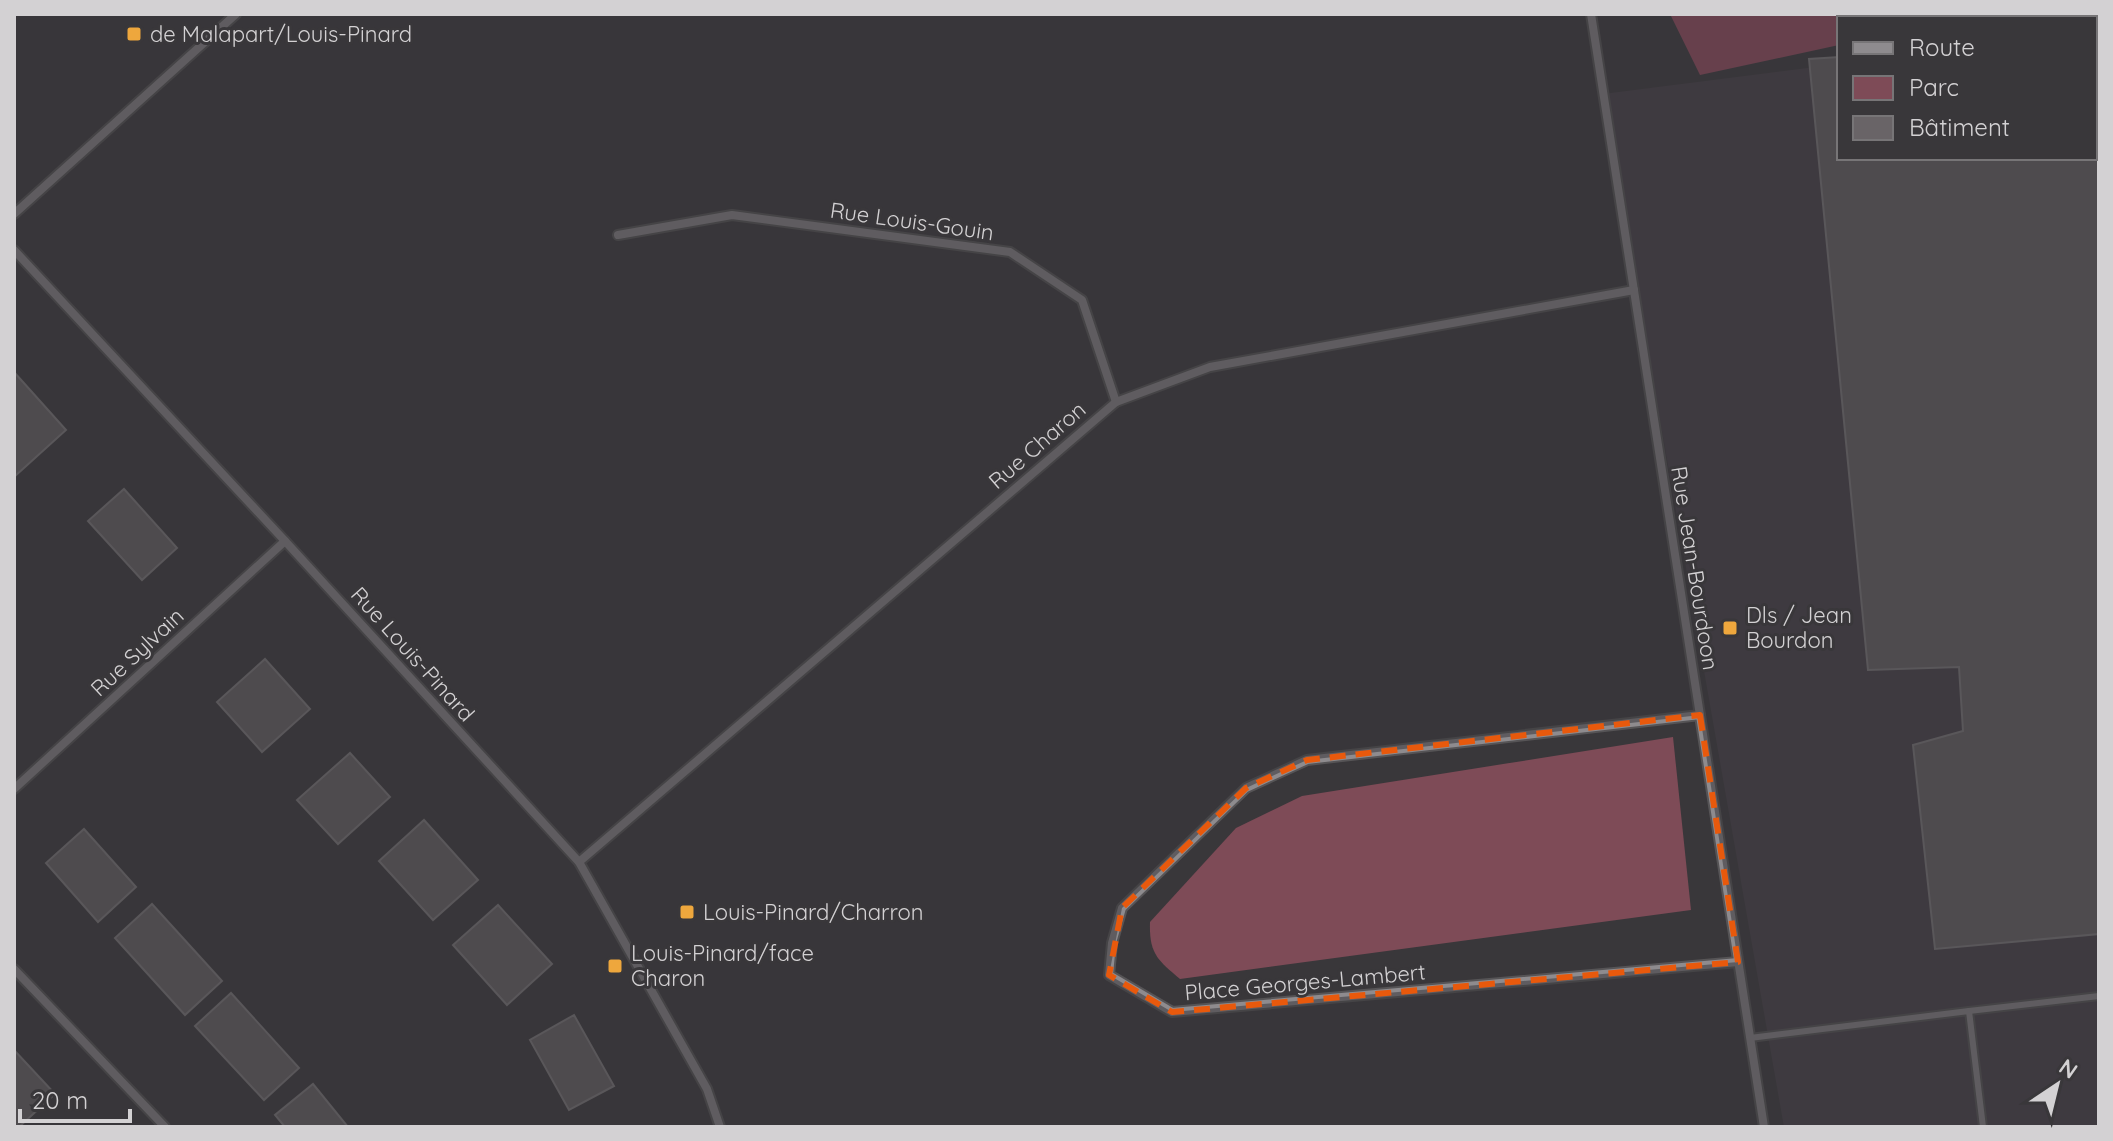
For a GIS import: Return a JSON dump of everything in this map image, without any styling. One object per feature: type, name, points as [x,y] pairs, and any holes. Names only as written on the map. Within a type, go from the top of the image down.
[{"type":"street","points":[[14,214],[236,14]]},
{"type":"street","name":"Rue Jean-Bourdoon","points":[[1591,14],[1764,1127]]},
{"type":"street","name":"Rue Louis-Gouin","points":[[618,235],[732,215],[1010,252],[1082,300],[1116,402]]},
{"type":"street","name":"Rue Louis-Pinard","points":[[14,250],[579,862],[707,1089],[720,1127]]},
{"type":"street","name":"Rue Charon","points":[[579,862],[1116,402],[1210,367],[1634,290]]},
{"type":"street","name":"Rue Sylvain","points":[[14,789],[285,541]]},
{"type":"street","name":"Place Georges-Lambert","points":[[1700,715],[1307,760],[1246,788],[1122,908],[1112,943],[1109,975],[1172,1012],[1738,962]]},
{"type":"street","points":[[14,969],[165,1127]]},
{"type":"lane","points":[[1750,1038],[2099,996]]},
{"type":"lane","points":[[1969,1011],[1983,1127]]},
{"type":"highlighted area","points":[[1700,715],[1738,962],[1172,1012],[1109,975],[1122,908],[1246,788],[1307,760]]},
{"type":"shaded area","points":[[1670,14],[1986,14],[1837,16],[1837,45],[1700,75]]},
{"type":"shaded area","points":[[2099,31],[2099,1127],[1784,1127],[1603,94],[1837,64],[1837,160],[2097,160]]},
{"type":"green space","points":[[1673,737],[1691,910],[1180,979],[1160,961],[1153,949],[1150,922],[1236,828],[1302,796]]},
{"type":"building","points":[[1837,57],[1837,160],[2097,160],[2099,122],[2099,934],[1935,949],[1913,745],[1963,731],[1959,667],[1868,670],[1809,59]]},
{"type":"building","points":[[14,372],[66,430],[14,477]]},
{"type":"building","points":[[124,489],[177,548],[142,580],[88,521]]},
{"type":"building","points":[[265,659],[310,709],[262,752],[217,702]]},
{"type":"building","points":[[350,753],[390,797],[338,844],[297,800]]},
{"type":"building","points":[[424,820],[478,880],[433,920],[379,861]]},
{"type":"building","points":[[84,829],[136,887],[98,922],[46,863]]},
{"type":"building","points":[[152,904],[222,981],[185,1015],[115,938]]},
{"type":"building","points":[[498,905],[552,964],[507,1005],[453,945]]},
{"type":"building","points":[[231,993],[299,1068],[264,1100],[195,1026]]},
{"type":"building","points":[[574,1015],[614,1086],[569,1110],[530,1040]]},
{"type":"building","points":[[14,1050],[55,1094],[19,1127],[14,1127]]},
{"type":"building","points":[[313,1084],[348,1127],[285,1127],[275,1115]]},
{"type":"place","name":"de Malapart/Louis-Pinard","points":[[134,34]]},
{"type":"place","name":"Dls / Jean Bourdon","points":[[1730,628]]},
{"type":"place","name":"Louis-Pinard/Charron","points":[[687,912]]},
{"type":"place","name":"Louis-Pinard/face Charon","points":[[615,966]]}]
